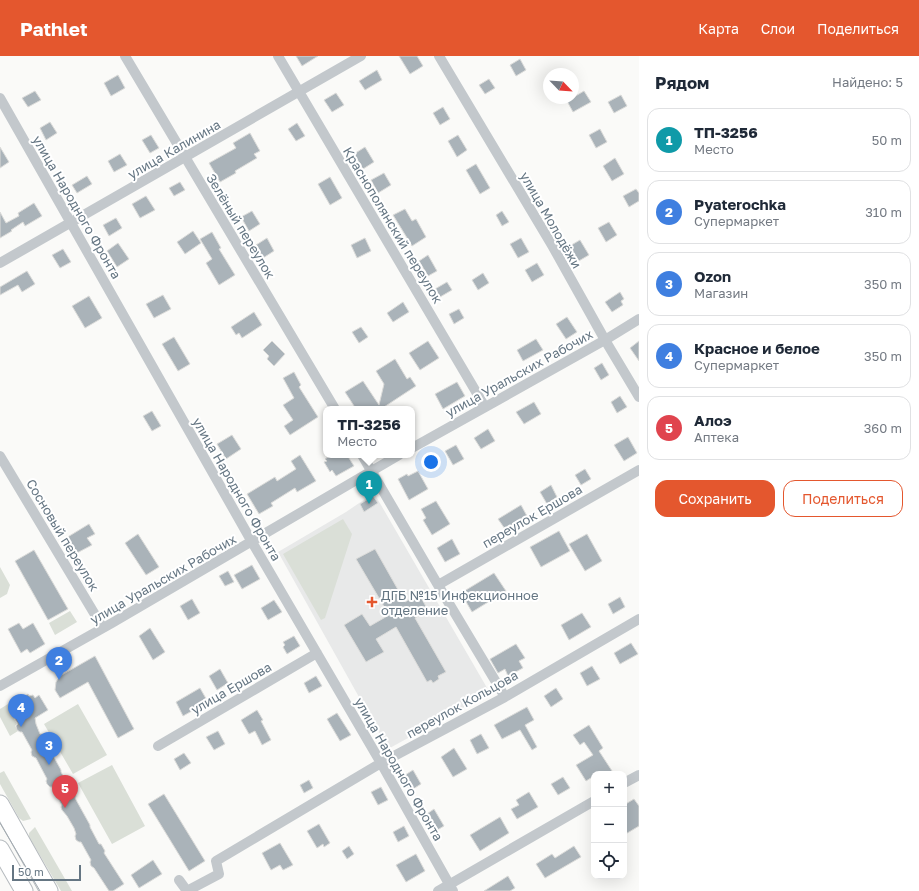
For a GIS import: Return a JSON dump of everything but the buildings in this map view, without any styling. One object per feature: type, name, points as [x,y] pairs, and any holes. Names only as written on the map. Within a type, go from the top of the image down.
[{"type":"main road","points":[[0,804],[49,891]]},
{"type":"main road","points":[[0,849],[24,891]]},
{"type":"street","name":"Зелёный переулок","points":[[125,56],[333,406]]},
{"type":"street","name":"Краснополянский переулок","points":[[278,56],[485,407]]},
{"type":"street","name":"улица Калинина","points":[[0,263],[361,56]]},
{"type":"street","name":"улица Молодёжи","points":[[439,56],[553,247],[639,397]]},
{"type":"street","name":"улица Народного Фронта","points":[[0,98],[252,542],[381,763],[451,888]]},
{"type":"street","name":"улица Уральских Рабочих","points":[[415,446],[605,340],[639,319]]},
{"type":"street","name":"Сосновый переулок","points":[[0,456],[104,628]]},
{"type":"street","points":[[364,458],[505,697]]},
{"type":"street","name":"улица Уральских Рабочих","points":[[0,686],[104,628],[394,458]]},
{"type":"street","name":"переулок Ершова","points":[[438,585],[639,470]]},
{"type":"street","name":"переулок Кольцова","points":[[179,880],[187,891],[219,874],[216,861],[381,763],[505,697],[639,619]]},
{"type":"street","name":"улица Ершова","points":[[158,746],[316,653]]},
{"type":"street","points":[[627,781],[639,775]]},
{"type":"street","points":[[438,891],[451,888],[591,803]]},
{"type":"shaded area","name":"ДГБ №15 Инфекционное отделение","points":[[374,493],[490,693],[388,749],[278,552],[346,512]]},
{"type":"shaded area","points":[[343,519],[352,534],[325,618],[321,620],[283,554]]},
{"type":"shaded area","points":[[0,567],[10,585],[7,594],[0,598]]},
{"type":"shaded area","points":[[70,611],[77,622],[55,635],[49,623]]},
{"type":"shaded area","points":[[8,704],[15,718],[14,719],[17,724],[15,726],[18,731],[10,736],[0,717],[0,709]]},
{"type":"shaded area","points":[[78,704],[107,755],[73,774],[44,724]]},
{"type":"shaded area","points":[[112,765],[145,826],[112,844],[78,783]]},
{"type":"shaded area","points":[[4,771],[31,819],[23,821],[19,818],[0,784],[0,773]]},
{"type":"shaded area","points":[[35,827],[72,891],[61,891],[29,837],[29,833]]},
{"type":"tram line","points":[[0,823],[40,891]]},
{"type":"place","name":"ТП-3256","points":[[369,504]]},
{"type":"place","name":"ДГБ №15 Инфекционное отделение","points":[[372,602]]},
{"type":"place","name":"Pyaterochka","points":[[59,680]]},
{"type":"place","name":"Красное и белое","points":[[21,727]]},
{"type":"place","name":"Ozon","points":[[49,765]]},
{"type":"place","name":"Алоэ","points":[[65,808]]}]
